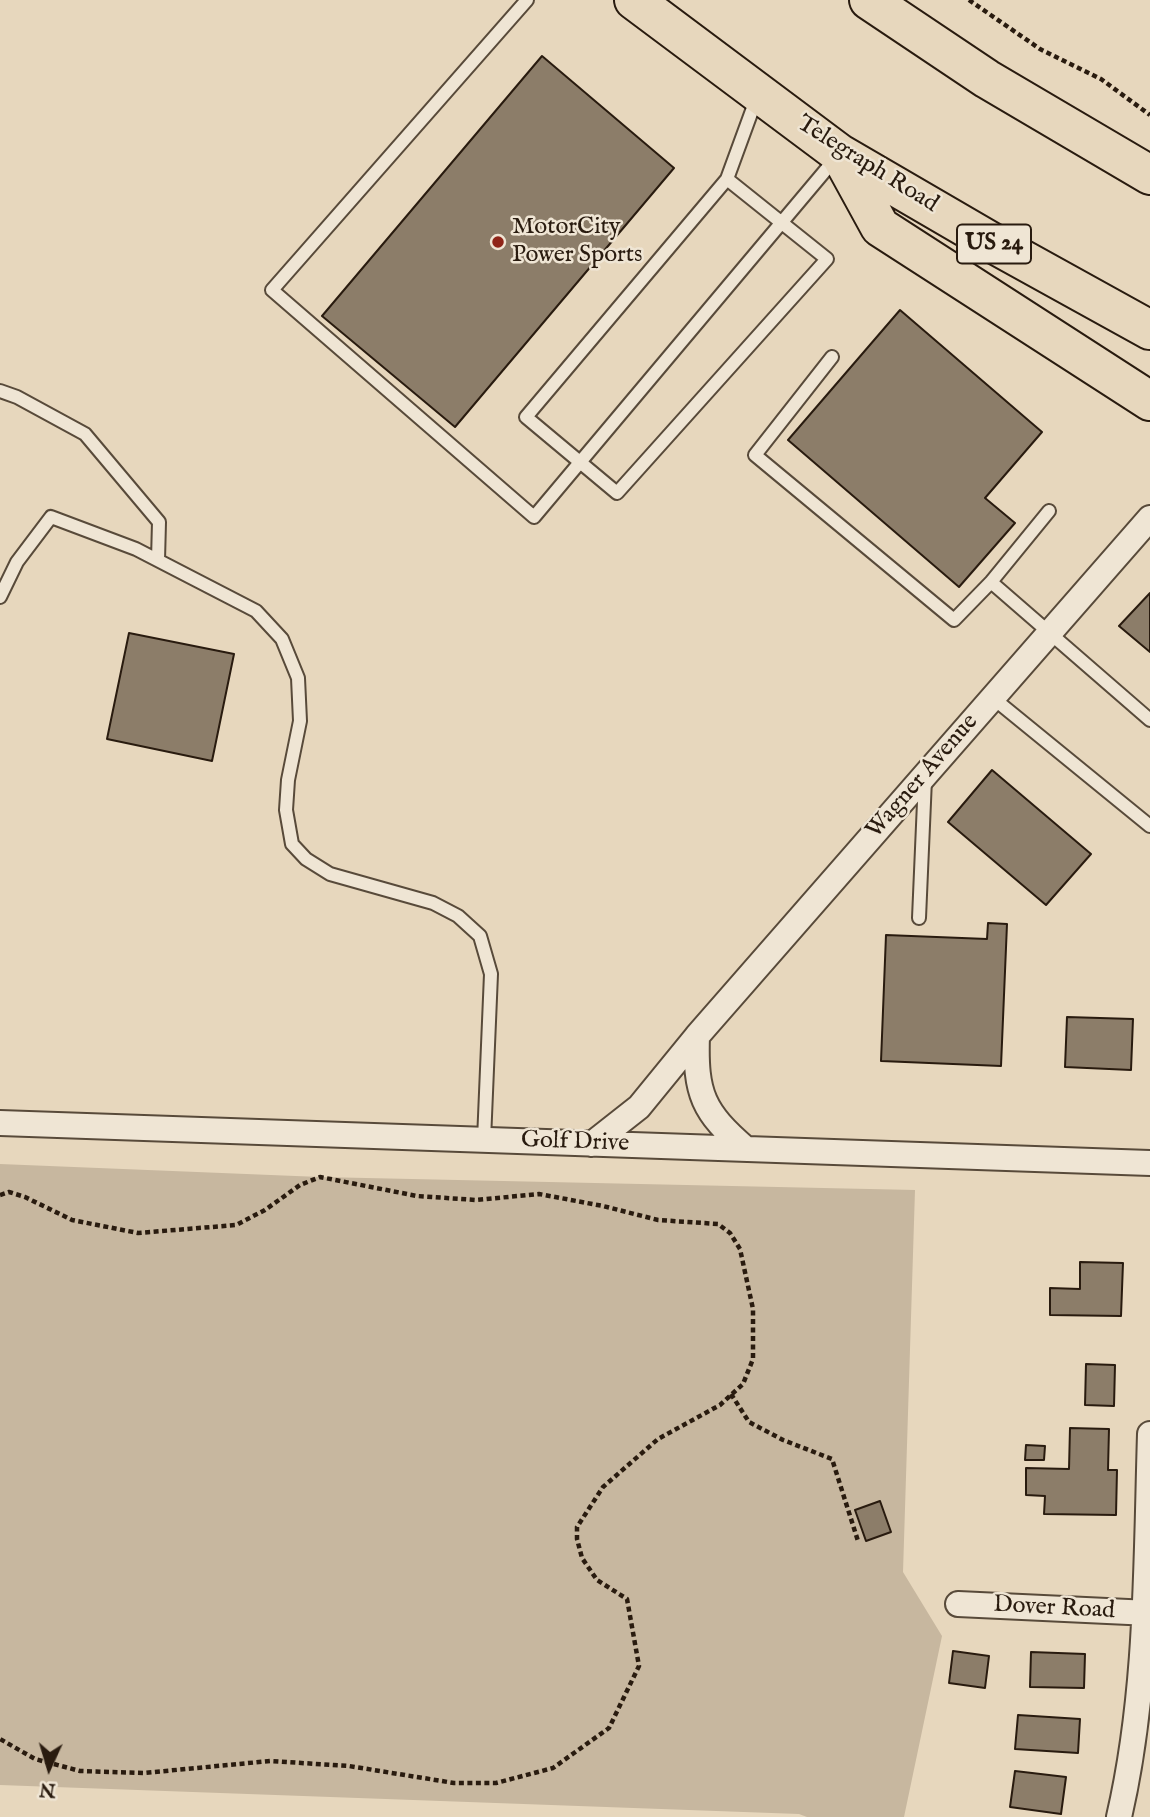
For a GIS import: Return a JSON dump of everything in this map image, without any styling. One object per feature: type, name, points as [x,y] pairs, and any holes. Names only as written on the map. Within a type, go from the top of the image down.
[{"type":"highway","name":"Telegraph Road","points":[[634,0],[840,153],[1010,253],[1150,330]]},
{"type":"highway","points":[[869,0],[987,79],[1150,175]]},
{"type":"highway","points":[[840,153],[880,227],[1150,401]]},
{"type":"street","name":"Wagner Avenue","points":[[592,1144],[639,1107],[697,1036],[1150,518]]},
{"type":"street","points":[[697,1036],[695,1068],[703,1099],[722,1128],[746,1149]]},
{"type":"street","name":"Golf Drive","points":[[0,1123],[1150,1163]]},
{"type":"street","points":[[1119,1817],[1136,1720],[1147,1613],[1150,1434]]},
{"type":"street","name":"Dover Road","points":[[958,1604],[1147,1613]]},
{"type":"lane","points":[[527,0],[272,290],[534,517],[840,153]]},
{"type":"lane","points":[[727,179],[827,259],[617,493],[526,417],[727,179],[758,93]]},
{"type":"lane","points":[[832,357],[755,455],[954,620],[991,582],[1049,511]]},
{"type":"lane","points":[[0,391],[17,397],[85,435],[159,522],[158,560]]},
{"type":"lane","points":[[0,597],[17,562],[51,517],[136,549],[256,611],[282,639],[298,678],[300,721],[288,779],[286,810],[292,844],[306,859],[330,874],[433,904],[458,916],[480,936],[491,975],[484,1140]]},
{"type":"lane","points":[[991,582],[1150,720]]},
{"type":"lane","points":[[993,698],[1150,826]]},
{"type":"lane","points":[[919,918],[925,776]]},
{"type":"path","points":[[969,0],[1040,49],[1101,79],[1150,115]]},
{"type":"path","points":[[0,1195],[9,1192],[72,1220],[138,1233],[236,1225],[265,1210],[300,1185],[320,1177],[417,1196],[476,1200],[539,1194],[659,1220],[718,1224],[730,1233],[740,1250],[753,1308],[753,1359],[743,1384],[720,1405],[658,1439],[603,1487],[577,1527],[582,1559],[597,1580],[627,1599],[639,1665],[608,1728],[553,1768],[496,1783],[454,1783],[349,1766],[270,1761],[144,1773],[80,1771],[35,1759],[0,1739]]},
{"type":"path","points":[[731,1394],[749,1422],[783,1440],[832,1459],[858,1541]]},
{"type":"shaded area","points":[[0,1164],[320,1177],[915,1190],[903,1572],[942,1636],[904,1817],[807,1817],[799,1814],[0,1785]]},
{"type":"building","name":"MotorCity Power Sports","points":[[542,56],[674,168],[455,427],[322,316]]},
{"type":"building","points":[[900,310],[1042,432],[985,498],[1015,523],[959,587],[788,440]]},
{"type":"building","points":[[1150,593],[1150,652],[1119,626]]},
{"type":"building","points":[[129,633],[234,654],[212,761],[107,739]]},
{"type":"building","points":[[992,770],[1091,854],[1046,905],[948,822]]},
{"type":"building","points":[[988,923],[1007,924],[1001,1066],[881,1061],[886,935],[987,939]]},
{"type":"building","points":[[1067,1017],[1133,1019],[1131,1070],[1065,1067]]},
{"type":"building","points":[[1080,1262],[1123,1263],[1121,1316],[1050,1315],[1050,1288],[1080,1289]]},
{"type":"building","points":[[1086,1364],[1115,1365],[1114,1406],[1085,1405]]},
{"type":"building","points":[[1070,1428],[1109,1429],[1108,1470],[1117,1470],[1116,1515],[1044,1514],[1045,1496],[1026,1495],[1026,1468],[1069,1469]]},
{"type":"building","points":[[1026,1445],[1045,1446],[1044,1460],[1025,1460]]},
{"type":"building","points":[[880,1501],[891,1532],[866,1541],[855,1510]]},
{"type":"building","points":[[953,1651],[989,1656],[985,1688],[949,1683]]},
{"type":"building","points":[[1031,1652],[1085,1654],[1084,1688],[1030,1687]]},
{"type":"building","points":[[1018,1715],[1080,1719],[1078,1753],[1015,1749]]},
{"type":"building","points":[[1015,1771],[1066,1777],[1061,1814],[1010,1807]]},
{"type":"place","name":"MotorCity Power Sports","points":[[498,242]]}]
